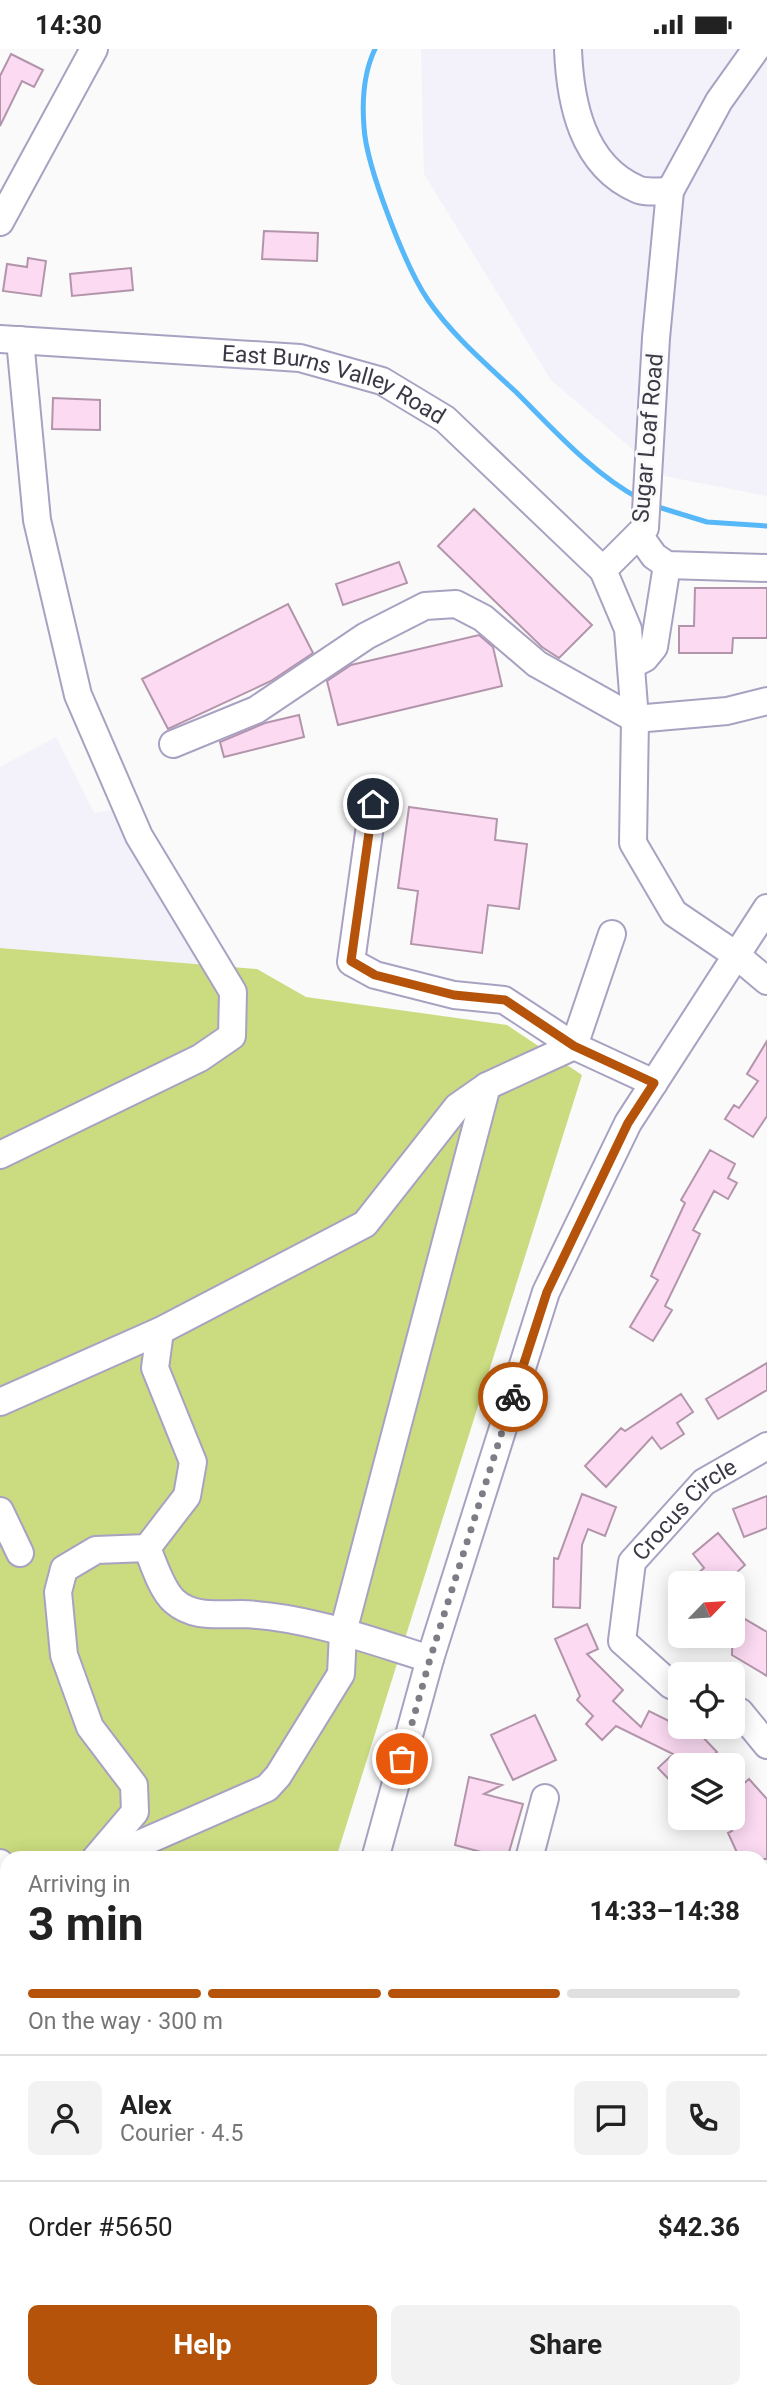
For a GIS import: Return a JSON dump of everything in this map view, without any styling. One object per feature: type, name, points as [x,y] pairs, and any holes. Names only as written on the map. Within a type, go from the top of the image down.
[{"type":"street","points":[[0,222],[94,49]]},
{"type":"street","points":[[568,49],[569,90],[582,134],[610,171],[638,190],[670,191]]},
{"type":"street","name":"Sugar Loaf Road","points":[[603,570],[642,531],[651,455],[656,338],[670,191],[719,101],[756,49]]},
{"type":"street","points":[[0,1155],[200,1058],[232,1036],[233,992],[139,836],[78,695],[37,520],[10,339]]},
{"type":"street","name":"East Burns Valley Road","points":[[10,339],[300,358],[382,381],[445,419],[603,570]]},
{"type":"street","points":[[642,531],[654,556],[667,565],[767,568]]},
{"type":"street","points":[[631,665],[645,658],[654,647],[667,565]]},
{"type":"street","points":[[603,570],[628,629],[635,719],[633,843],[674,913],[736,955],[767,981]]},
{"type":"street","points":[[173,744],[256,710],[366,636],[425,606],[456,604],[483,618],[537,664],[635,719],[727,711],[767,701]]},
{"type":"street","points":[[373,804],[351,961],[375,975],[454,995],[505,1000],[574,1046],[654,1083]]},
{"type":"street","points":[[377,1851],[430,1659],[547,1292],[628,1123],[767,908]]},
{"type":"street","points":[[736,955],[767,925]]},
{"type":"street","points":[[0,1402],[160,1331],[365,1224],[457,1107],[487,1086],[574,1046],[612,934]]},
{"type":"street","points":[[123,1851],[267,1788],[278,1776],[341,1674],[343,1632],[487,1086]]},
{"type":"street","points":[[102,1851],[135,1812],[134,1785],[90,1727],[64,1655],[58,1592],[64,1569],[96,1551],[147,1548],[187,1496],[193,1462],[155,1368],[160,1331]]},
{"type":"street","name":"Crocus Circle","points":[[668,1682],[622,1641],[632,1562],[704,1482],[767,1446]]},
{"type":"street","points":[[0,1511],[20,1553]]},
{"type":"street","points":[[147,1548],[173,1600],[195,1613],[245,1614],[343,1632],[430,1659]]},
{"type":"street","points":[[745,1718],[767,1745]]},
{"type":"street","points":[[531,1851],[545,1798]]},
{"type":"shaded area","points":[[421,49],[767,49],[767,496],[664,476],[551,380],[424,174]]},
{"type":"shaded area","points":[[56,737],[94,813],[119,809],[203,965],[0,948],[0,767]]},
{"type":"green space","points":[[0,948],[257,969],[306,997],[507,1025],[582,1075],[338,1851],[0,1851]]},
{"type":"building","points":[[11,54],[43,70],[34,87],[22,81],[0,126],[0,76]]},
{"type":"building","points":[[264,231],[318,233],[317,261],[262,259]]},
{"type":"building","points":[[28,258],[46,261],[41,296],[3,291],[7,264],[27,267]]},
{"type":"building","points":[[131,268],[133,290],[72,296],[70,274]]},
{"type":"building","points":[[53,398],[100,400],[100,430],[52,429]]},
{"type":"building","points":[[474,509],[592,625],[559,658],[542,647],[438,546]]},
{"type":"building","points":[[399,562],[407,583],[343,605],[336,584]]},
{"type":"building","points":[[695,588],[767,588],[767,638],[733,638],[732,653],[679,653],[679,626],[694,626]]},
{"type":"building","points":[[288,604],[313,653],[271,681],[168,729],[142,679]]},
{"type":"building","points":[[479,635],[493,647],[502,686],[338,725],[327,681],[351,665]]},
{"type":"building","points":[[299,715],[304,737],[224,757],[220,742],[265,723]]},
{"type":"building","points":[[409,807],[497,819],[495,840],[527,844],[519,909],[488,905],[482,953],[411,944],[418,891],[398,888]]},
{"type":"building","points":[[767,1041],[767,1116],[753,1137],[725,1119],[734,1105],[739,1108],[758,1081],[747,1074]]},
{"type":"building","points":[[710,1150],[735,1164],[728,1178],[737,1183],[728,1199],[714,1191],[693,1230],[700,1234],[665,1306],[672,1310],[653,1341],[630,1327],[658,1280],[651,1276],[685,1203],[681,1200]]},
{"type":"building","points":[[767,1363],[767,1390],[718,1419],[706,1399]]},
{"type":"building","points":[[681,1394],[693,1412],[677,1423],[684,1434],[661,1449],[652,1437],[606,1487],[585,1466],[621,1428],[625,1431]]},
{"type":"building","points":[[582,1494],[616,1507],[605,1536],[588,1529],[582,1545],[580,1608],[553,1607],[554,1558],[558,1559]]},
{"type":"building","points":[[767,1496],[767,1528],[744,1537],[733,1509]]},
{"type":"building","points":[[718,1533],[745,1565],[738,1571],[701,1571],[704,1568],[693,1554]]},
{"type":"building","points":[[746,1620],[767,1632],[767,1676],[732,1655],[732,1649],[746,1649]]},
{"type":"building","points":[[587,1624],[598,1649],[587,1654],[623,1690],[613,1701],[641,1727],[649,1711],[668,1720],[668,1739],[705,1739],[717,1752],[671,1753],[616,1726],[602,1740],[586,1724],[593,1716],[577,1700],[580,1696],[555,1639]]},
{"type":"building","points":[[535,1715],[556,1760],[513,1780],[491,1735]]},
{"type":"building","points":[[668,1759],[668,1778],[658,1768]]},
{"type":"building","points":[[469,1777],[502,1785],[484,1794],[523,1804],[509,1851],[477,1851],[455,1845]]},
{"type":"building","points":[[749,1779],[767,1799],[767,1851],[736,1851],[728,1833],[745,1830],[745,1782]]},
{"type":"waterway","points":[[375,49],[368,67],[364,97],[366,144],[379,190],[419,285],[437,313],[458,337],[559,436],[606,477],[640,499]]},
{"type":"waterway","points":[[655,506],[707,522],[767,526]]},
{"type":"way so far","points":[[402,1759],[430,1659],[513,1397]]},
{"type":"route","points":[[373,804],[351,961],[375,975],[454,995],[505,1000],[574,1046],[654,1083],[628,1123],[547,1292],[513,1397]]}]
